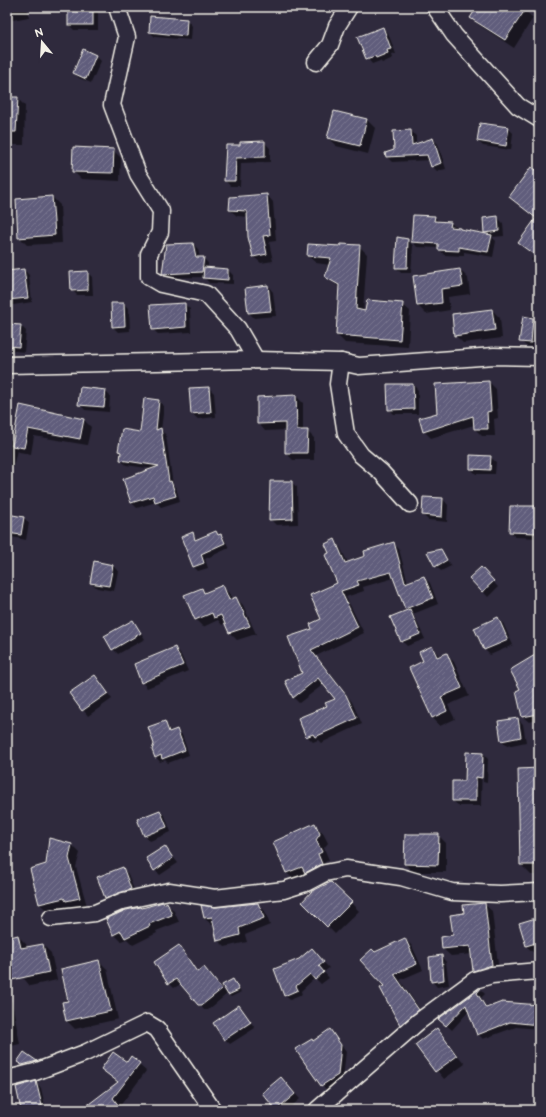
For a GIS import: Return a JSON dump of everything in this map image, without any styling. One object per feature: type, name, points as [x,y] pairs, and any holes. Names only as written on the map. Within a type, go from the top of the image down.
[{"type":"street","points":[[117,7],[127,37],[112,106],[138,174],[161,211],[160,232],[149,254],[149,277],[162,284],[206,294],[238,329],[256,360]]},
{"type":"street","points":[[316,62],[330,45],[337,26],[349,7]]},
{"type":"street","points":[[435,7],[454,34],[518,106],[539,120]]},
{"type":"street","points":[[7,364],[256,360],[341,362],[359,366],[494,356],[539,357]]},
{"type":"street","points":[[341,362],[338,384],[346,434],[361,455],[385,476],[410,504]]},
{"type":"street","points":[[51,918],[95,913],[123,901],[169,891],[215,898],[284,890],[306,883],[325,873],[346,869],[401,877],[452,892],[500,894],[539,892]]},
{"type":"street","points":[[317,1110],[418,1022],[475,980],[492,975],[539,971]]},
{"type":"street","points":[[7,1079],[35,1072],[85,1053],[147,1023],[157,1029],[213,1110]]},
{"type":"building","points":[[68,7],[93,7],[93,25],[68,25]]},
{"type":"building","points":[[477,7],[527,7],[505,40],[470,18]]},
{"type":"building","points":[[150,16],[187,19],[186,36],[149,32]]},
{"type":"building","points":[[383,27],[391,49],[387,50],[388,53],[376,58],[375,56],[366,59],[357,37]]},
{"type":"building","points":[[83,49],[96,55],[86,79],[73,73]]},
{"type":"building","points":[[7,97],[18,97],[16,132],[7,132]]},
{"type":"building","points":[[334,111],[367,119],[360,146],[327,138]]},
{"type":"building","points":[[480,123],[509,127],[506,146],[477,141]]},
{"type":"building","points":[[411,130],[412,145],[433,138],[441,163],[431,167],[427,155],[386,157],[385,153],[394,150],[393,131]]},
{"type":"building","points":[[265,141],[265,157],[236,158],[235,181],[224,181],[226,145],[240,145],[240,142]]},
{"type":"building","points":[[73,147],[114,149],[113,173],[72,172]]},
{"type":"building","points":[[531,167],[539,173],[539,258],[518,243],[536,218],[509,197]]},
{"type":"building","points":[[267,194],[270,235],[263,236],[267,254],[253,257],[248,237],[247,211],[229,210],[230,197]]},
{"type":"building","points":[[52,196],[55,235],[18,238],[16,199]]},
{"type":"building","points":[[413,215],[435,216],[434,221],[451,222],[450,227],[492,235],[488,252],[459,247],[459,251],[438,250],[438,244],[411,242]]},
{"type":"building","points":[[498,216],[499,231],[484,233],[483,218]]},
{"type":"building","points":[[397,237],[408,239],[407,268],[395,268]]},
{"type":"building","points":[[193,243],[196,257],[204,257],[202,272],[162,274],[166,244]]},
{"type":"building","points":[[308,244],[340,246],[341,244],[360,245],[356,309],[365,311],[367,300],[403,303],[400,340],[336,335],[339,285],[325,277],[331,258],[307,256]]},
{"type":"building","points":[[204,267],[228,269],[228,280],[203,278]]},
{"type":"building","points":[[24,269],[28,298],[7,300],[7,271]]},
{"type":"building","points":[[460,269],[463,286],[441,289],[442,303],[417,306],[413,276]]},
{"type":"building","points":[[88,271],[88,290],[71,291],[70,272]]},
{"type":"building","points":[[268,285],[271,311],[248,313],[245,288]]},
{"type":"building","points":[[111,303],[124,303],[125,326],[112,327]]},
{"type":"building","points":[[185,303],[186,327],[152,330],[150,305]]},
{"type":"building","points":[[492,309],[495,330],[454,336],[452,314]]},
{"type":"building","points":[[523,316],[533,318],[531,343],[519,342]]},
{"type":"building","points":[[7,324],[21,325],[19,347],[7,346]]},
{"type":"building","points":[[489,381],[491,411],[487,412],[488,429],[474,429],[473,416],[423,432],[419,418],[437,413],[435,384]]},
{"type":"building","points":[[387,384],[413,384],[414,409],[388,410]]},
{"type":"building","points":[[80,387],[106,390],[104,407],[78,405]]},
{"type":"building","points":[[209,387],[211,412],[191,414],[189,388]]},
{"type":"building","points":[[296,395],[297,430],[308,430],[307,453],[285,453],[285,423],[257,424],[257,397]]},
{"type":"building","points":[[144,398],[159,400],[156,430],[161,428],[169,482],[171,481],[176,496],[155,502],[153,496],[131,503],[123,479],[159,466],[120,460],[121,452],[118,451],[122,429],[140,432]]},
{"type":"building","points":[[20,405],[84,419],[80,439],[28,429],[24,448],[12,446]]},
{"type":"building","points":[[470,455],[491,456],[490,470],[470,469]]},
{"type":"building","points":[[270,481],[292,481],[293,519],[269,520]]},
{"type":"building","points":[[423,497],[443,498],[442,517],[422,515]]},
{"type":"building","points":[[510,506],[537,506],[536,533],[509,532]]},
{"type":"building","points":[[7,514],[24,517],[21,535],[7,533]]},
{"type":"building","points":[[216,531],[218,535],[221,534],[225,543],[201,554],[204,563],[193,567],[181,537],[193,532],[195,540]]},
{"type":"building","points":[[335,539],[345,563],[365,556],[364,551],[394,542],[405,583],[424,576],[433,598],[405,609],[391,572],[357,581],[359,585],[341,591],[358,627],[311,650],[346,695],[357,718],[315,737],[313,734],[306,737],[298,718],[327,706],[325,703],[335,699],[318,678],[293,698],[285,681],[302,673],[288,637],[312,629],[310,624],[321,619],[310,595],[337,583],[325,555],[329,553],[325,544]]},
{"type":"building","points":[[441,549],[447,560],[435,567],[427,552]]},
{"type":"building","points":[[94,561],[113,565],[109,586],[90,583]]},
{"type":"building","points":[[481,567],[494,581],[482,592],[469,578]]},
{"type":"building","points":[[223,585],[229,600],[236,597],[250,626],[229,633],[221,615],[214,618],[212,613],[195,620],[184,595],[202,588],[204,593]]},
{"type":"building","points":[[410,609],[420,634],[401,642],[390,617]]},
{"type":"building","points":[[498,617],[508,640],[484,650],[474,628]]},
{"type":"building","points":[[133,620],[141,633],[112,650],[104,636]]},
{"type":"building","points":[[432,646],[437,657],[447,653],[462,688],[441,697],[447,711],[432,718],[409,668],[423,661],[419,652]]},
{"type":"building","points":[[175,647],[183,665],[141,683],[134,664]]},
{"type":"building","points":[[535,655],[539,663],[539,714],[522,717],[516,691],[520,689],[510,670]]},
{"type":"building","points":[[95,675],[108,693],[82,711],[69,693]]},
{"type":"building","points":[[518,718],[521,737],[501,741],[498,721]]},
{"type":"building","points":[[165,721],[169,732],[177,729],[185,750],[162,759],[161,755],[155,758],[152,750],[154,744],[148,727]]},
{"type":"building","points":[[466,752],[483,753],[482,778],[476,777],[476,801],[452,801],[452,781],[465,781]]},
{"type":"building","points":[[539,768],[539,865],[520,865],[518,769]]},
{"type":"building","points":[[160,810],[167,827],[144,836],[137,819]]},
{"type":"building","points":[[315,823],[320,834],[316,840],[322,852],[318,854],[322,864],[305,873],[302,867],[286,873],[273,842]]},
{"type":"building","points":[[405,834],[439,834],[438,865],[404,864]]},
{"type":"building","points":[[49,838],[72,844],[69,858],[80,898],[66,901],[64,898],[39,904],[30,869],[46,864]]},
{"type":"building","points":[[165,846],[173,858],[154,871],[146,858]]},
{"type":"building","points":[[123,867],[131,889],[105,898],[97,877]]},
{"type":"building","points":[[331,882],[352,902],[327,927],[302,902],[312,891]]},
{"type":"building","points":[[163,902],[164,904],[167,902],[172,915],[149,924],[150,926],[125,938],[121,931],[113,935],[106,919],[126,910],[142,908]]},
{"type":"building","points":[[258,903],[264,918],[239,928],[240,935],[217,941],[212,917],[204,918],[201,905],[216,907]]},
{"type":"building","points":[[485,903],[492,965],[473,971],[470,946],[442,949],[441,937],[453,935],[450,915],[464,913],[463,905]]},
{"type":"building","points":[[539,917],[539,942],[526,946],[519,923]]},
{"type":"building","points":[[18,935],[21,948],[43,944],[49,972],[7,981],[7,938]]},
{"type":"building","points":[[405,938],[417,964],[394,974],[419,1010],[400,1025],[380,988],[384,986],[360,960],[372,949],[375,952]]},
{"type":"building","points":[[179,945],[197,972],[204,967],[222,989],[202,1005],[198,1005],[176,979],[168,984],[154,962]]},
{"type":"building","points":[[312,948],[324,962],[319,966],[324,972],[315,980],[310,974],[296,986],[298,990],[284,996],[274,969],[299,959]]},
{"type":"building","points":[[442,955],[444,980],[431,982],[429,957]]},
{"type":"building","points":[[99,960],[111,1011],[66,1021],[62,1002],[68,1001],[61,969]]},
{"type":"building","points":[[233,979],[239,990],[228,995],[222,985]]},
{"type":"building","points":[[481,988],[477,993],[486,1008],[502,1002],[539,1005],[539,1025],[510,1022],[477,1035],[466,1005],[446,1026],[438,1019]]},
{"type":"building","points":[[239,1005],[251,1022],[224,1040],[213,1023]]},
{"type":"building","points":[[437,1028],[457,1056],[435,1072],[415,1045]]},
{"type":"building","points":[[330,1029],[341,1045],[338,1075],[321,1086],[295,1049],[312,1039],[313,1041]]},
{"type":"building","points":[[24,1052],[37,1061],[22,1065],[17,1062]]},
{"type":"building","points":[[113,1052],[127,1062],[131,1056],[140,1063],[113,1098],[122,1110],[81,1110],[118,1082],[101,1069]]},
{"type":"building","points":[[281,1077],[295,1094],[276,1110],[262,1093]]},
{"type":"building","points":[[36,1081],[43,1110],[21,1110],[16,1087]]}]
